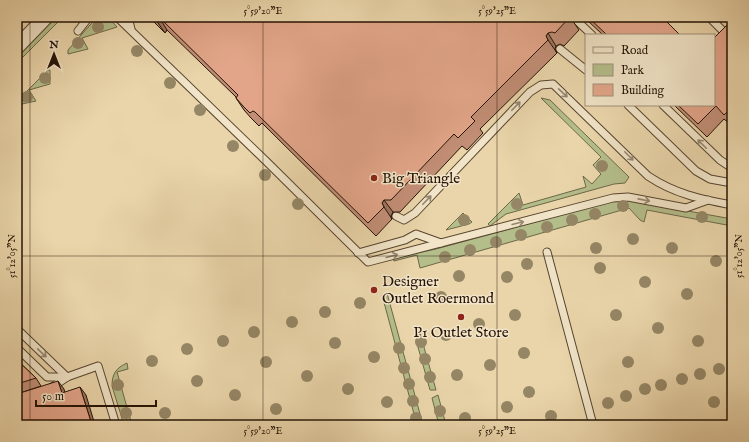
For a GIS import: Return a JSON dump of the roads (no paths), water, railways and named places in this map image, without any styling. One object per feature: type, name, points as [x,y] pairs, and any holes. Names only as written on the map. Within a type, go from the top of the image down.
[{"type":"street","points":[[17,47],[46,17]]},
{"type":"lane","points":[[78,31],[89,17]]},
{"type":"lane","points":[[117,17],[368,262],[613,198],[628,197],[686,208],[708,200]]},
{"type":"lane","points":[[128,17],[131,30]]},
{"type":"lane","points":[[574,17],[591,34]]},
{"type":"lane","points":[[709,17],[723,31]]},
{"type":"lane","points":[[560,49],[585,69]]},
{"type":"lane","points":[[396,216],[404,220],[415,213],[530,92],[541,85],[553,84],[648,176],[664,186],[686,195],[732,205]]},
{"type":"lane","points":[[629,106],[696,171],[710,179],[732,182]]},
{"type":"lane","points":[[663,106],[720,160],[732,168]]},
{"type":"lane","points":[[358,253],[405,240],[416,234],[441,244]]},
{"type":"lane","points":[[547,252],[593,425]]},
{"type":"lane","points":[[17,329],[67,377]]},
{"type":"lane","points":[[17,348],[47,377],[67,377]]},
{"type":"lane","points":[[42,391],[49,389],[67,377],[98,366],[116,425]]},
{"type":"place","name":"Big Triangle","points":[[374,178]]},
{"type":"place","name":"Designer Outlet Roermond","points":[[374,290]]},
{"type":"place","name":"P1 Outlet Store","points":[[461,317]]}]
